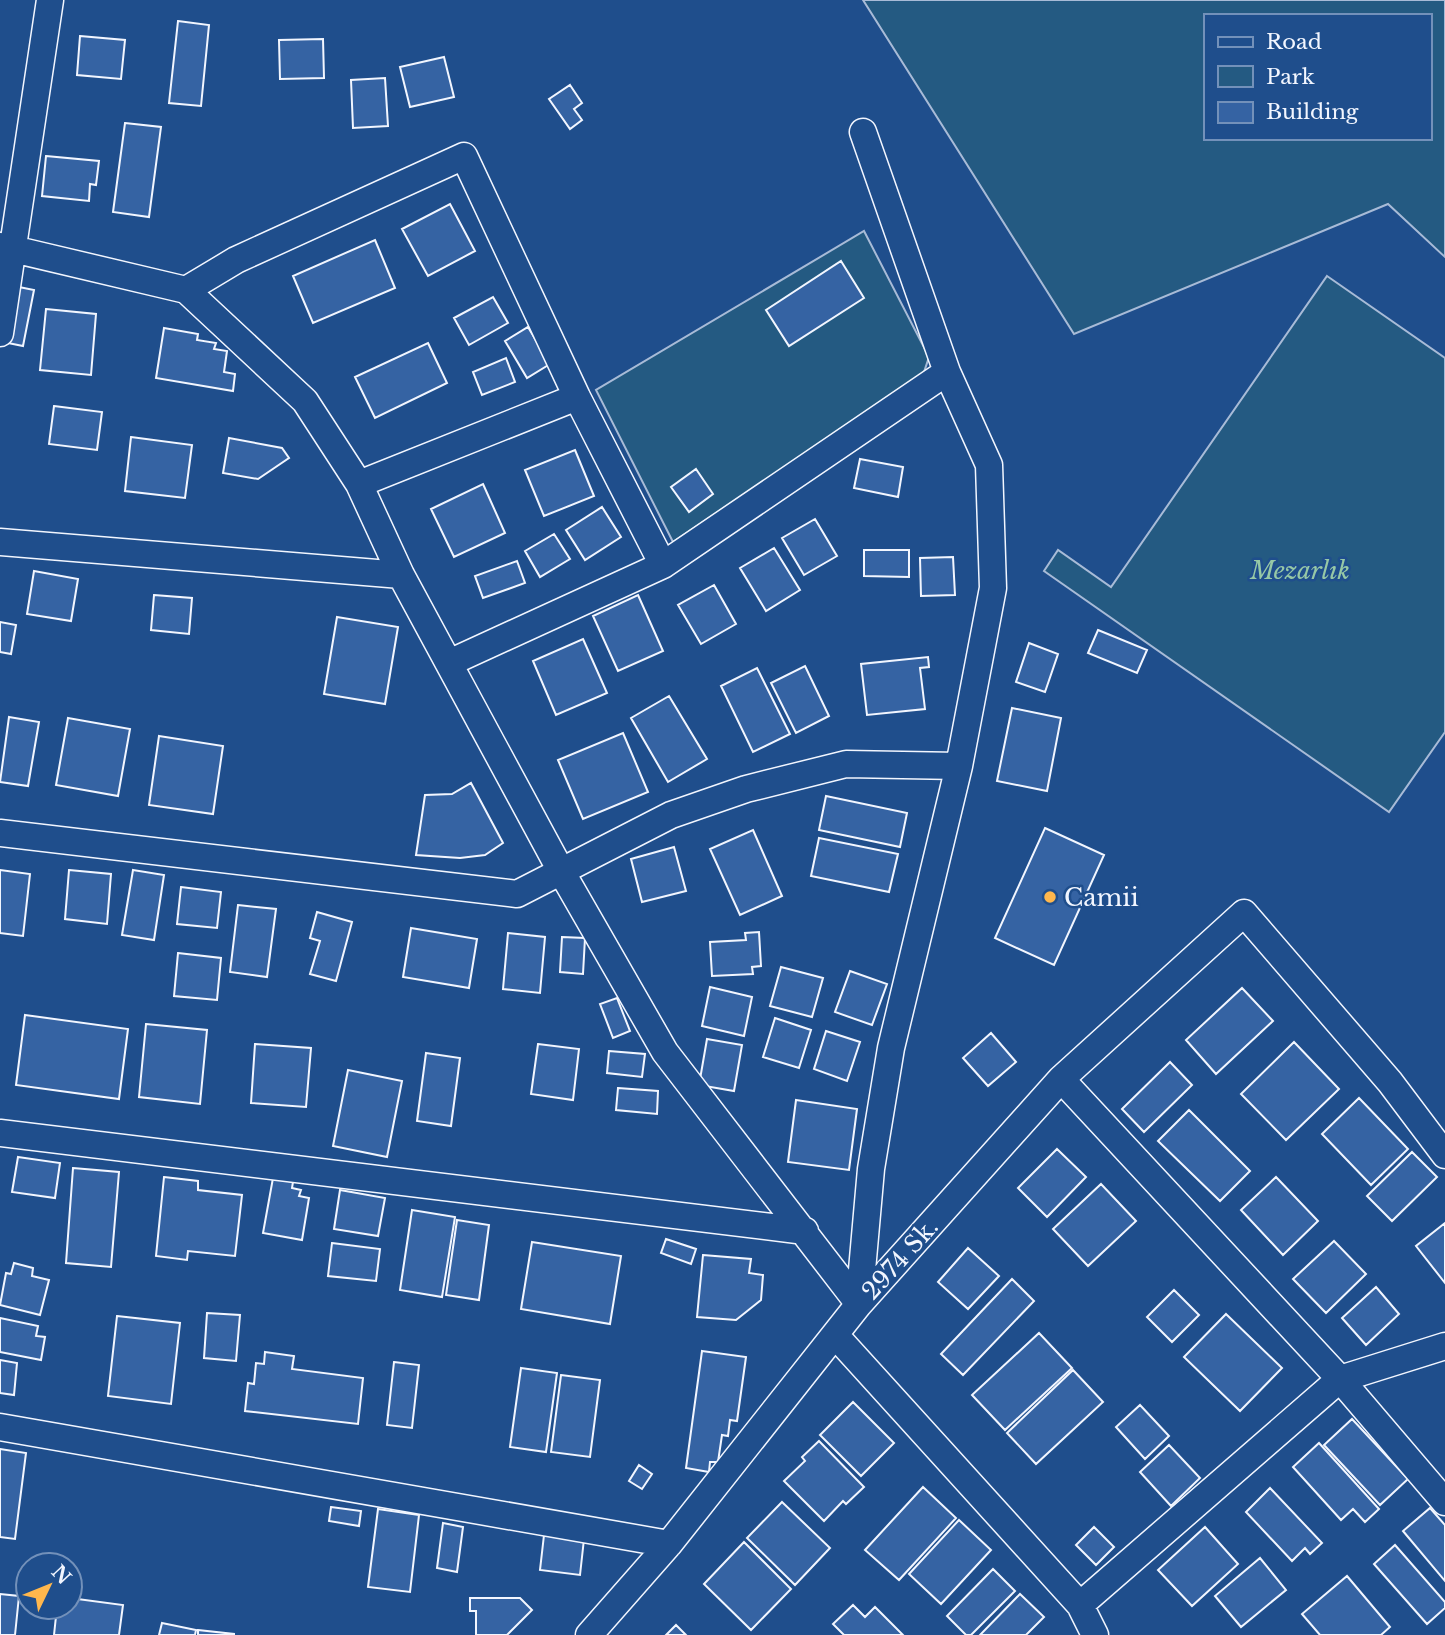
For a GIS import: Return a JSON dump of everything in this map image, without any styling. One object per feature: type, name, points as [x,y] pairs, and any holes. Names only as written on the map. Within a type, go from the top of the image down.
[{"type":"street","points":[[0,333],[6,247],[50,0]]},
{"type":"street","points":[[859,1304],[870,1169],[891,1048],[959,766],[993,588],[989,465],[947,372],[863,132]]},
{"type":"street","points":[[186,290],[236,260],[464,156],[577,397],[663,565]]},
{"type":"street","points":[[6,247],[186,290],[305,401],[359,484],[401,575],[561,872],[665,1052],[859,1304]]},
{"type":"street","points":[[449,663],[663,565],[947,372]]},
{"type":"street","points":[[359,484],[577,397]]},
{"type":"street","points":[[0,542],[401,575]]},
{"type":"street","points":[[0,833],[517,894],[671,815],[747,789],[846,764],[959,766]]},
{"type":"street","name":"2974 Sk.","points":[[589,1635],[668,1544],[859,1304],[1061,1079],[1244,913],[1390,1082],[1445,1155]]},
{"type":"street","points":[[1061,1079],[1340,1379],[1445,1503]]},
{"type":"street","points":[[0,1133],[805,1231]]},
{"type":"street","points":[[836,1336],[1080,1605],[1095,1635]]},
{"type":"street","points":[[1080,1605],[1340,1379],[1445,1346]]},
{"type":"street","points":[[0,1427],[668,1544]]},
{"type":"green space","points":[[863,0],[1445,0],[1445,257],[1388,204],[1074,334]]},
{"type":"green space","points":[[864,231],[929,357],[923,375],[673,542],[596,390]]},
{"type":"green space","name":"Mezarlık","points":[[1327,276],[1445,358],[1445,732],[1389,812],[1044,571],[1058,550],[1111,587]]},
{"type":"building","points":[[178,21],[209,25],[201,106],[169,103]]},
{"type":"building","points":[[80,36],[125,40],[121,79],[77,75]]},
{"type":"building","points":[[323,39],[324,78],[280,79],[279,40]]},
{"type":"building","points":[[444,57],[454,97],[410,107],[400,67]]},
{"type":"building","points":[[385,78],[388,126],[353,128],[351,80]]},
{"type":"building","points":[[570,85],[582,103],[574,109],[582,120],[570,129],[549,99]]},
{"type":"building","points":[[125,123],[161,127],[149,217],[113,212]]},
{"type":"building","points":[[46,156],[99,161],[96,185],[90,184],[89,201],[42,196]]},
{"type":"building","points":[[450,204],[475,251],[428,276],[402,229]]},
{"type":"building","points":[[375,240],[395,288],[313,323],[293,276]]},
{"type":"building","points":[[841,261],[864,298],[789,346],[766,310]]},
{"type":"building","points":[[14,286],[34,290],[23,346],[3,342]]},
{"type":"building","points":[[493,297],[508,323],[469,345],[454,318]]},
{"type":"building","points":[[46,309],[96,314],[91,375],[40,370]]},
{"type":"building","points":[[528,327],[550,364],[527,378],[505,341]]},
{"type":"building","points":[[164,328],[198,334],[197,340],[216,343],[214,349],[227,351],[224,372],[235,374],[233,391],[156,378]]},
{"type":"building","points":[[428,343],[447,383],[375,418],[355,377]]},
{"type":"building","points":[[506,358],[515,382],[482,395],[473,372]]},
{"type":"building","points":[[54,406],[102,412],[97,450],[49,444]]},
{"type":"building","points":[[131,437],[192,445],[185,498],[125,491]]},
{"type":"building","points":[[229,438],[282,448],[289,458],[258,479],[223,473]]},
{"type":"building","points":[[575,450],[594,496],[544,516],[525,470]]},
{"type":"building","points":[[860,459],[903,467],[898,497],[854,488]]},
{"type":"building","points":[[696,469],[713,494],[689,512],[671,487]]},
{"type":"building","points":[[483,484],[505,533],[454,557],[431,509]]},
{"type":"building","points":[[602,507],[621,537],[585,560],[566,530]]},
{"type":"building","points":[[815,519],[837,556],[804,575],[782,538]]},
{"type":"building","points":[[554,534],[570,559],[540,577],[525,551]]},
{"type":"building","points":[[774,548],[800,590],[766,611],[740,568]]},
{"type":"building","points":[[864,550],[909,550],[909,577],[864,576]]},
{"type":"building","points":[[953,557],[955,595],[921,596],[920,558]]},
{"type":"building","points":[[517,561],[525,583],[483,598],[475,576]]},
{"type":"building","points":[[34,571],[78,579],[71,621],[27,614]]},
{"type":"building","points":[[714,585],[736,624],[701,644],[678,605]]},
{"type":"building","points":[[154,595],[192,598],[189,634],[151,630]]},
{"type":"building","points":[[638,595],[663,651],[618,671],[593,616]]},
{"type":"building","points":[[337,617],[398,627],[385,704],[324,694]]},
{"type":"building","points":[[0,622],[16,625],[11,654],[0,652]]},
{"type":"building","points":[[1098,630],[1147,650],[1137,673],[1088,653]]},
{"type":"building","points":[[583,639],[607,693],[556,715],[533,661]]},
{"type":"building","points":[[1029,643],[1058,654],[1045,692],[1016,682]]},
{"type":"building","points":[[928,657],[929,667],[920,668],[925,709],[867,715],[861,664]]},
{"type":"building","points":[[805,666],[829,716],[796,733],[771,683]]},
{"type":"building","points":[[757,668],[790,734],[753,752],[721,686]]},
{"type":"building","points":[[669,696],[707,759],[668,782],[631,718]]},
{"type":"building","points":[[1012,708],[1061,718],[1047,791],[997,781]]},
{"type":"building","points":[[9,717],[39,722],[28,786],[0,782]]},
{"type":"building","points":[[68,718],[130,729],[118,796],[56,785]]},
{"type":"building","points":[[623,733],[648,792],[583,819],[558,760]]},
{"type":"building","points":[[159,736],[223,746],[213,814],[149,805]]},
{"type":"building","points":[[471,783],[503,843],[485,855],[460,858],[416,855],[425,795],[452,794]]},
{"type":"building","points":[[826,796],[907,813],[900,847],[819,830]]},
{"type":"building","name":"Camii","points":[[1045,828],[1104,855],[1054,965],[995,938]]},
{"type":"building","points":[[753,830],[782,896],[740,915],[710,849]]},
{"type":"building","points":[[819,838],[898,854],[889,892],[811,876]]},
{"type":"building","points":[[674,847],[686,891],[642,902],[631,859]]},
{"type":"building","points":[[0,870],[30,874],[23,936],[0,933]]},
{"type":"building","points":[[69,870],[111,874],[107,924],[65,919]]},
{"type":"building","points":[[133,870],[164,875],[154,940],[122,935]]},
{"type":"building","points":[[181,887],[221,892],[217,928],[177,924]]},
{"type":"building","points":[[238,905],[276,909],[267,977],[230,972]]},
{"type":"building","points":[[317,912],[352,922],[336,981],[310,974],[320,941],[310,938]]},
{"type":"building","points":[[411,928],[477,939],[469,988],[403,977]]},
{"type":"building","points":[[759,932],[761,966],[752,967],[753,974],[712,976],[710,942],[746,940],[745,933]]},
{"type":"building","points":[[508,933],[545,937],[540,993],[503,989]]},
{"type":"building","points":[[562,937],[585,938],[583,974],[560,972]]},
{"type":"building","points":[[178,953],[221,958],[217,1000],[174,996]]},
{"type":"building","points":[[781,967],[823,978],[812,1017],[770,1006]]},
{"type":"building","points":[[850,971],[887,984],[872,1025],[835,1012]]},
{"type":"building","points":[[710,987],[752,997],[744,1036],[702,1026]]},
{"type":"building","points":[[1242,988],[1273,1021],[1216,1074],[1186,1040]]},
{"type":"building","points":[[617,998],[630,1031],[613,1038],[600,1004]]},
{"type":"building","points":[[25,1015],[128,1029],[119,1099],[16,1085]]},
{"type":"building","points":[[775,1018],[811,1030],[799,1068],[763,1057]]},
{"type":"building","points":[[146,1024],[207,1030],[200,1104],[139,1097]]},
{"type":"building","points":[[826,1031],[860,1042],[847,1081],[814,1069]]},
{"type":"building","points":[[991,1033],[1016,1062],[988,1086],[963,1058]]},
{"type":"building","points":[[707,1039],[742,1045],[734,1091],[699,1085]]},
{"type":"building","points":[[1294,1042],[1339,1089],[1286,1140],[1241,1094]]},
{"type":"building","points":[[255,1044],[311,1048],[306,1107],[251,1103]]},
{"type":"building","points":[[538,1044],[579,1049],[573,1100],[531,1094]]},
{"type":"building","points":[[609,1051],[645,1054],[642,1077],[607,1073]]},
{"type":"building","points":[[426,1053],[460,1058],[451,1126],[417,1121]]},
{"type":"building","points":[[1170,1062],[1192,1085],[1144,1132],[1122,1109]]},
{"type":"building","points":[[348,1070],[402,1081],[387,1157],[333,1146]]},
{"type":"building","points":[[618,1088],[658,1091],[657,1114],[616,1110]]},
{"type":"building","points":[[1359,1098],[1408,1149],[1371,1185],[1322,1134]]},
{"type":"building","points":[[796,1100],[857,1109],[849,1170],[788,1162]]},
{"type":"building","points":[[1189,1110],[1250,1171],[1220,1201],[1158,1141]]},
{"type":"building","points":[[1057,1149],[1086,1177],[1047,1217],[1018,1188]]},
{"type":"building","points":[[1412,1152],[1437,1177],[1392,1221],[1367,1196]]},
{"type":"building","points":[[18,1157],[60,1163],[55,1198],[12,1192]]},
{"type":"building","points":[[73,1168],[119,1172],[111,1267],[66,1263]]},
{"type":"building","points":[[164,1177],[198,1181],[198,1190],[242,1195],[235,1256],[188,1251],[187,1260],[156,1256]]},
{"type":"building","points":[[1276,1177],[1318,1221],[1283,1255],[1241,1210]]},
{"type":"building","points":[[273,1178],[293,1182],[292,1188],[301,1190],[299,1196],[309,1198],[302,1240],[263,1233]]},
{"type":"building","points":[[1101,1184],[1136,1221],[1088,1266],[1053,1229]]},
{"type":"building","points":[[340,1190],[385,1198],[378,1236],[334,1229]]},
{"type":"building","points":[[412,1210],[455,1217],[442,1297],[400,1290]]},
{"type":"building","points":[[457,1220],[489,1225],[479,1300],[446,1295]]},
{"type":"building","points":[[1445,1223],[1445,1283],[1416,1246]]},
{"type":"building","points":[[666,1239],[696,1249],[691,1264],[661,1253]]},
{"type":"building","points":[[1334,1241],[1366,1274],[1326,1313],[1293,1279]]},
{"type":"building","points":[[532,1242],[621,1256],[610,1324],[521,1309]]},
{"type":"building","points":[[332,1243],[380,1249],[376,1281],[328,1276]]},
{"type":"building","points":[[968,1248],[999,1276],[968,1309],[938,1282]]},
{"type":"building","points":[[703,1255],[751,1259],[749,1273],[763,1275],[761,1300],[736,1320],[697,1317]]},
{"type":"building","points":[[14,1263],[33,1268],[32,1276],[49,1280],[40,1315],[0,1305],[6,1273],[11,1274]]},
{"type":"building","points":[[1012,1279],[1034,1301],[963,1375],[941,1354]]},
{"type":"building","points":[[1376,1287],[1399,1314],[1366,1345],[1342,1318]]},
{"type":"building","points":[[1174,1290],[1199,1315],[1172,1342],[1147,1317]]},
{"type":"building","points":[[207,1313],[240,1315],[236,1361],[204,1358]]},
{"type":"building","points":[[1226,1314],[1282,1368],[1240,1411],[1184,1357]]},
{"type":"building","points":[[117,1316],[180,1323],[171,1404],[108,1396]]},
{"type":"building","points":[[0,1318],[38,1326],[36,1336],[45,1337],[41,1360],[0,1352]]},
{"type":"building","points":[[1039,1333],[1072,1368],[1005,1430],[972,1395]]},
{"type":"building","points":[[702,1351],[746,1357],[737,1421],[730,1420],[728,1436],[722,1435],[718,1462],[710,1462],[709,1472],[686,1468]]},
{"type":"building","points":[[265,1352],[294,1356],[292,1369],[363,1378],[358,1424],[245,1411],[248,1383],[254,1384],[256,1363],[264,1364]]},
{"type":"building","points":[[0,1360],[17,1363],[14,1395],[0,1393]]},
{"type":"building","points":[[394,1362],[419,1365],[412,1428],[387,1425]]},
{"type":"building","points":[[521,1368],[557,1373],[546,1452],[510,1447]]},
{"type":"building","points":[[1073,1370],[1103,1402],[1036,1464],[1007,1433]]},
{"type":"building","points":[[561,1375],[600,1380],[590,1457],[551,1452]]},
{"type":"building","points":[[853,1402],[894,1443],[861,1476],[820,1435]]},
{"type":"building","points":[[1140,1405],[1169,1436],[1145,1459],[1116,1427]]},
{"type":"building","points":[[1352,1419],[1408,1479],[1380,1505],[1324,1445]]},
{"type":"building","points":[[819,1441],[864,1487],[846,1504],[843,1501],[824,1521],[784,1481],[805,1461],[802,1457]]},
{"type":"building","points":[[1319,1443],[1379,1509],[1365,1522],[1353,1509],[1341,1520],[1293,1467]]},
{"type":"building","points":[[1169,1445],[1200,1478],[1171,1506],[1140,1472]]},
{"type":"building","points":[[0,1449],[26,1453],[15,1539],[0,1537]]},
{"type":"building","points":[[639,1465],[652,1474],[642,1489],[629,1481]]},
{"type":"building","points":[[923,1487],[956,1518],[899,1580],[865,1550]]},
{"type":"building","points":[[1270,1488],[1322,1543],[1310,1554],[1305,1548],[1292,1561],[1246,1512]]},
{"type":"building","points":[[782,1502],[830,1548],[795,1585],[747,1538]]},
{"type":"building","points":[[331,1507],[361,1511],[359,1526],[329,1521]]},
{"type":"building","points":[[1430,1508],[1445,1525],[1445,1581],[1403,1531]]},
{"type":"building","points":[[378,1509],[419,1515],[410,1592],[368,1587]]},
{"type":"building","points":[[959,1520],[991,1550],[941,1604],[909,1574]]},
{"type":"building","points":[[443,1523],[463,1527],[457,1572],[437,1568]]},
{"type":"building","points":[[1094,1527],[1114,1547],[1096,1565],[1076,1545]]},
{"type":"building","points":[[1205,1527],[1238,1564],[1192,1606],[1158,1570]]},
{"type":"building","points":[[544,1535],[584,1539],[580,1575],[540,1570]]},
{"type":"building","points":[[744,1542],[791,1589],[751,1630],[704,1584]]},
{"type":"building","points":[[1395,1545],[1445,1602],[1445,1608],[1427,1624],[1374,1564]]},
{"type":"building","points":[[1260,1558],[1286,1590],[1241,1627],[1215,1596]]},
{"type":"building","points":[[993,1569],[1015,1591],[971,1635],[966,1635],[947,1616]]},
{"type":"building","points":[[1347,1576],[1390,1627],[1381,1635],[1320,1635],[1302,1614]]},
{"type":"building","points":[[0,1594],[14,1595],[15,1635],[0,1635]]},
{"type":"building","points":[[1020,1594],[1044,1617],[1026,1635],[980,1635]]},
{"type":"building","points":[[470,1598],[520,1598],[532,1610],[507,1635],[476,1635],[476,1611],[470,1611]]},
{"type":"building","points":[[84,1600],[123,1605],[119,1635],[54,1635],[56,1621],[84,1621]]},
{"type":"building","points":[[853,1605],[865,1617],[875,1607],[903,1635],[844,1635],[833,1624]]},
{"type":"building","points":[[162,1623],[196,1630],[195,1635],[159,1635]]},
{"type":"building","points":[[676,1625],[686,1635],[666,1635]]},
{"type":"building","points":[[198,1630],[234,1634],[234,1635],[198,1635]]},
{"type":"place","name":"Camii","points":[[1050,897]]}]
